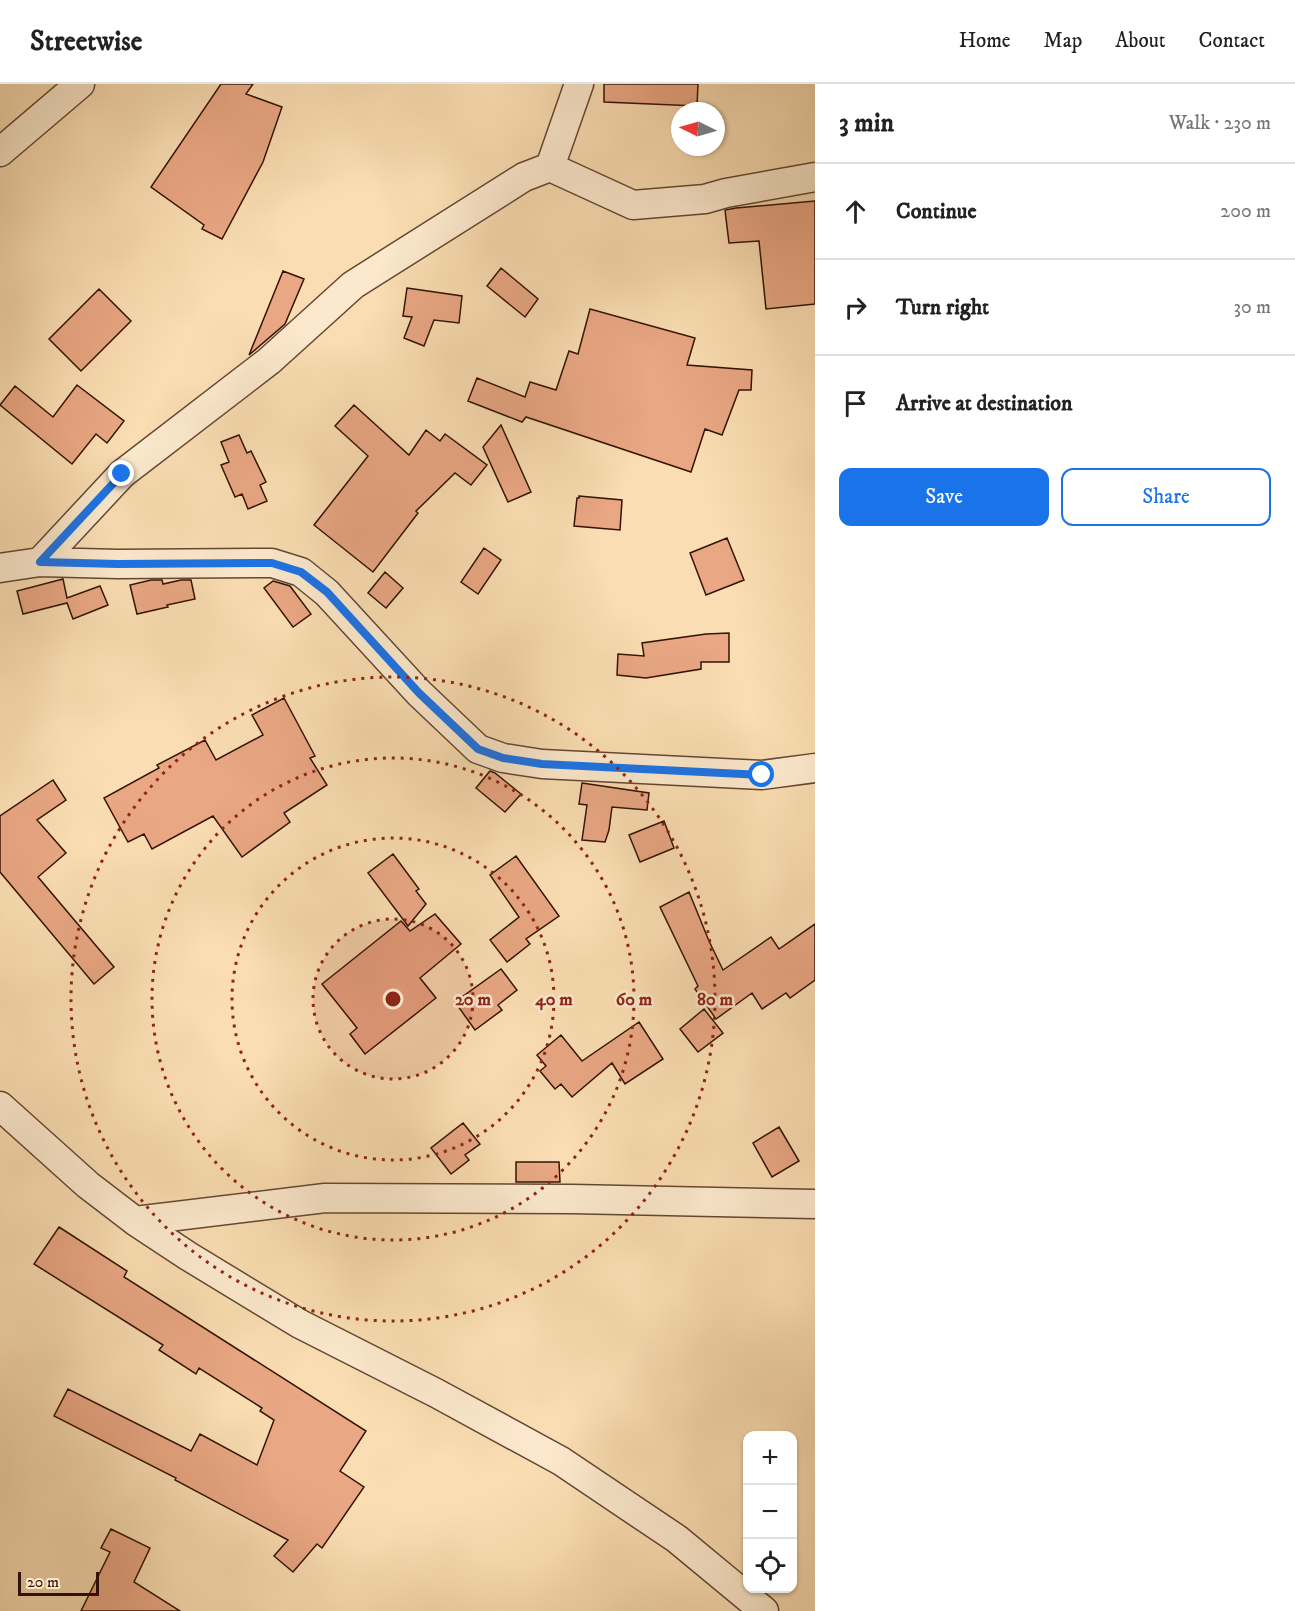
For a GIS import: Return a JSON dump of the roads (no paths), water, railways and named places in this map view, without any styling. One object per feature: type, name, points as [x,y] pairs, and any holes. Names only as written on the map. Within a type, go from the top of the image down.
[{"type":"street","points":[[0,152],[80,84]]},
{"type":"street","points":[[550,167],[579,84]]},
{"type":"street","points":[[40,562],[122,474],[269,361],[353,285],[524,177],[550,167],[633,205],[705,199],[815,177]]},
{"type":"street","points":[[0,568],[40,562],[272,563],[301,572],[327,592],[419,693],[478,749],[503,758],[542,764],[762,775],[815,768]]},
{"type":"street","points":[[0,1106],[88,1185],[135,1221],[300,1324],[436,1393],[561,1461],[677,1539],[764,1611]]},
{"type":"street","points":[[135,1221],[325,1198],[583,1199],[815,1204]]}]
